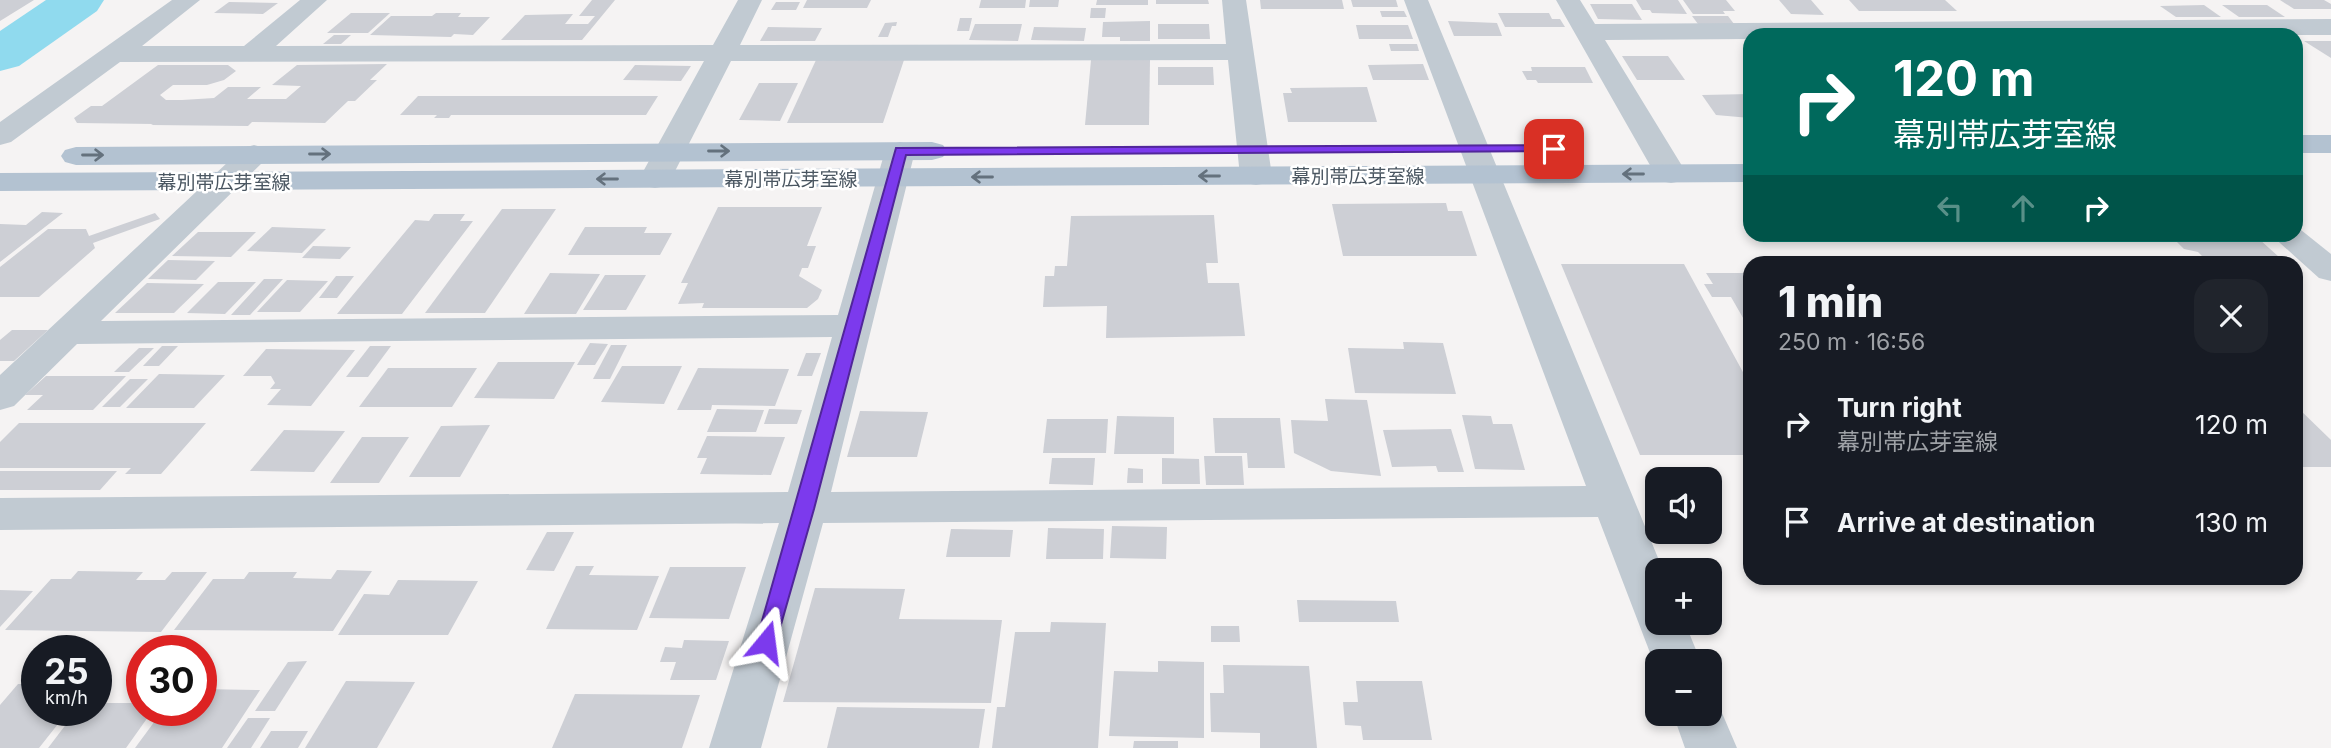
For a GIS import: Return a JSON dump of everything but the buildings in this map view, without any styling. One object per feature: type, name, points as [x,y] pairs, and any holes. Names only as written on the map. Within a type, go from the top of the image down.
[{"type":"main road","points":[[2303,144],[2331,144]]},
{"type":"main road","name":"幕別帯広芽室線","points":[[1664,161],[1743,149]]},
{"type":"main road","name":"幕別帯広芽室線","points":[[0,156],[254,154],[662,165],[1664,161],[1743,172]]},
{"type":"main road","name":"幕別帯広芽室線","points":[[0,182],[225,182],[662,165]]},
{"type":"main road","points":[[2303,170],[2331,170]]},
{"type":"street","points":[[0,136],[188,0]]},
{"type":"street","points":[[250,54],[315,0]]},
{"type":"street","points":[[662,165],[750,0]]},
{"type":"street","points":[[1234,0],[1254,163]]},
{"type":"street","points":[[1416,0],[1645,582]]},
{"type":"street","points":[[1567,0],[1664,161]]},
{"type":"street","points":[[2005,7],[2031,28]]},
{"type":"street","points":[[2215,7],[2246,27]]},
{"type":"street","points":[[2193,28],[2331,27]]},
{"type":"street","points":[[1587,32],[1743,32]]},
{"type":"street","points":[[114,54],[1241,52]]},
{"type":"street","points":[[0,397],[254,154]]},
{"type":"street","points":[[735,748],[805,509],[896,164]]},
{"type":"street","points":[[2297,242],[2331,271]]},
{"type":"street","points":[[69,332],[853,326]]},
{"type":"street","points":[[0,513],[1613,502]]},
{"type":"street","points":[[1703,726],[1711,748]]},
{"type":"waterway","points":[[0,55],[79,0]]},
{"type":"route","points":[[766,642],[805,509],[900,151],[1554,149]]}]
